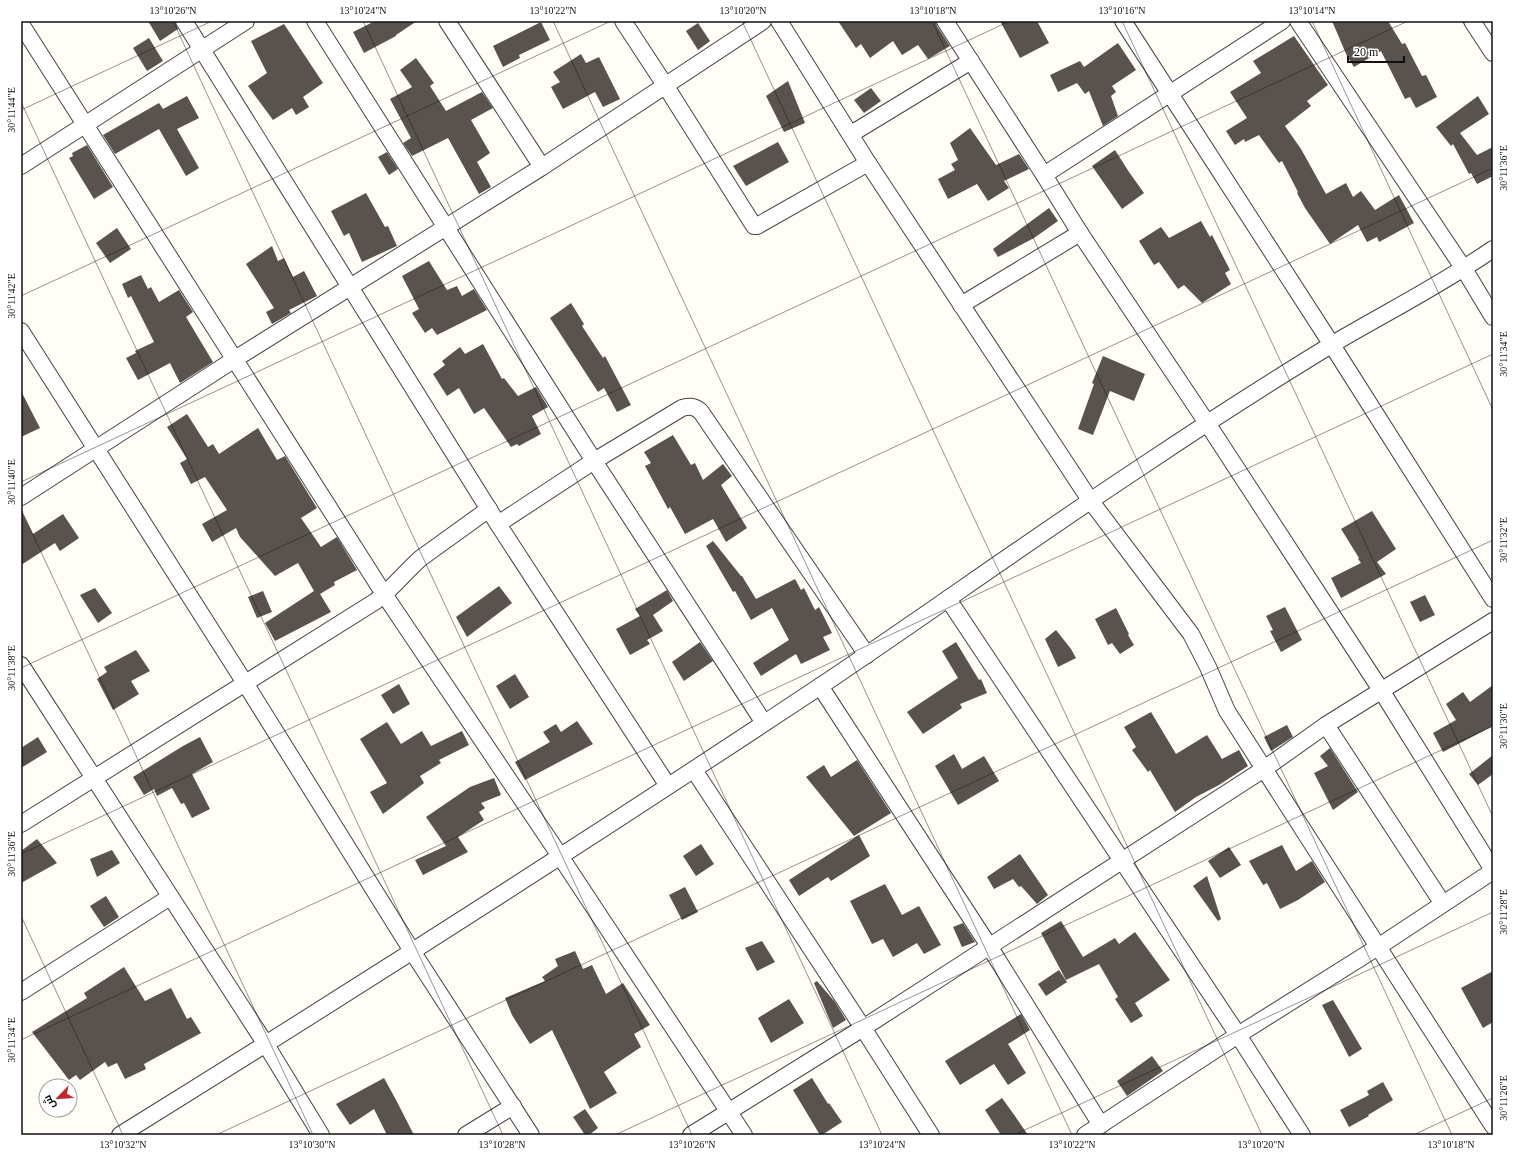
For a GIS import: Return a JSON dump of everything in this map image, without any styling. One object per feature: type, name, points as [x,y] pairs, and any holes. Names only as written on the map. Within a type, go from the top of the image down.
[{"type":"street","points":[[184,21],[498,524],[668,786]]},
{"type":"street","points":[[21,166],[246,21]]},
{"type":"street","points":[[315,21],[594,461],[764,723]]},
{"type":"street","points":[[447,21],[542,167]]},
{"type":"street","points":[[623,21],[666,85],[754,226],[868,163]]},
{"type":"street","points":[[21,497],[349,286],[542,167],[763,21]]},
{"type":"street","points":[[779,21],[868,163],[1090,500],[1190,634],[1208,667],[1227,711],[1493,1126]]},
{"type":"street","points":[[945,21],[1080,233],[1207,423],[1381,690],[1493,871],[1378,947],[1238,1035],[1085,1135]]},
{"type":"street","points":[[1123,21],[1332,344],[1493,599]]},
{"type":"street","points":[[1044,175],[1282,21]]},
{"type":"street","points":[[1298,21],[1464,269],[1493,317]]},
{"type":"street","points":[[1472,21],[1493,53]]},
{"type":"street","points":[[21,24],[384,594],[560,856],[744,1135]]},
{"type":"street","points":[[851,134],[971,61]]},
{"type":"street","points":[[961,305],[1080,233]]},
{"type":"street","points":[[126,1133],[694,770],[867,655],[1090,500],[1207,423],[1332,344],[1464,269],[1493,249]]},
{"type":"street","points":[[21,331],[246,684],[412,951],[531,1135]]},
{"type":"street","points":[[498,524],[594,461],[682,408],[688,406],[696,407],[701,412],[867,655]]},
{"type":"street","points":[[21,824],[246,684],[384,594],[421,558],[489,509]]},
{"type":"street","points":[[948,599],[1238,1035],[1302,1135]]},
{"type":"street","points":[[691,1135],[863,1028],[1264,769],[1326,725],[1493,621]]},
{"type":"street","points":[[21,665],[265,1043],[321,1135]]},
{"type":"street","points":[[820,686],[989,946],[1101,1125]]},
{"type":"street","points":[[1326,725],[1443,904]]},
{"type":"street","points":[[694,770],[863,1028],[931,1135]]},
{"type":"street","points":[[21,992],[170,896]]},
{"type":"street","points":[[466,1135],[513,1106]]},
{"type":"building","points":[[148,21],[175,21],[178,29],[160,41]]},
{"type":"building","points":[[375,21],[417,21],[396,36],[364,53],[353,32]]},
{"type":"building","points":[[838,21],[936,21],[937,26],[950,46],[928,59],[918,45],[902,55],[893,41],[870,58],[861,44],[856,48]]},
{"type":"building","points":[[1000,21],[1037,21],[1049,43],[1020,58]]},
{"type":"building","points":[[1332,21],[1388,21],[1402,44],[1405,43],[1422,76],[1426,75],[1437,97],[1416,108],[1410,97],[1405,99],[1381,51],[1354,67],[1347,56]]},
{"type":"building","points":[[541,22],[550,40],[519,55],[520,58],[503,67],[493,46]]},
{"type":"building","points":[[698,23],[710,41],[698,50],[686,31]]},
{"type":"building","points":[[284,24],[323,83],[303,97],[309,107],[296,115],[292,108],[273,120],[248,86],[267,73],[251,41]]},
{"type":"building","points":[[1294,36],[1328,85],[1307,101],[1311,106],[1285,126],[1301,149],[1326,194],[1346,183],[1353,197],[1361,191],[1375,210],[1399,195],[1414,223],[1379,242],[1377,237],[1367,242],[1358,225],[1330,244],[1305,208],[1282,161],[1279,163],[1259,135],[1245,142],[1244,139],[1235,145],[1226,131],[1247,118],[1230,92],[1261,73],[1253,61]]},
{"type":"building","points":[[149,38],[163,61],[147,71],[133,48]]},
{"type":"building","points":[[1118,43],[1136,70],[1112,86],[1116,92],[1111,96],[1118,116],[1103,126],[1089,91],[1085,94],[1077,83],[1058,92],[1050,75],[1080,61],[1084,67]]},
{"type":"building","points":[[581,54],[586,63],[599,57],[620,99],[603,107],[595,92],[563,109],[551,87],[560,82],[553,72]]},
{"type":"building","points":[[416,58],[434,83],[430,86],[446,111],[482,92],[493,108],[471,120],[490,153],[477,162],[491,187],[479,194],[448,138],[412,156],[403,143],[411,138],[390,99],[412,87],[400,70]]},
{"type":"building","points":[[788,81],[805,123],[784,132],[766,96]]},
{"type":"building","points":[[871,88],[881,101],[864,113],[854,100]]},
{"type":"building","points":[[187,96],[199,118],[177,129],[199,168],[186,176],[159,129],[115,154],[103,135],[159,103],[163,109]]},
{"type":"building","points":[[1478,96],[1489,114],[1460,133],[1477,155],[1493,147],[1493,176],[1477,184],[1471,173],[1469,174],[1453,144],[1451,146],[1436,127]]},
{"type":"building","points":[[970,128],[996,165],[1019,154],[1029,169],[1004,181],[1009,188],[988,201],[977,184],[948,199],[938,179],[955,170],[951,164],[958,160],[950,143]]},
{"type":"building","points":[[778,142],[789,162],[746,186],[733,166]]},
{"type":"building","points":[[87,145],[113,187],[94,199],[69,158],[73,156],[72,153]]},
{"type":"building","points":[[1115,150],[1144,193],[1122,209],[1092,166]]},
{"type":"building","points":[[387,152],[398,169],[389,175],[378,157]]},
{"type":"building","points":[[366,193],[385,227],[388,226],[397,246],[362,262],[349,233],[344,236],[331,211]]},
{"type":"building","points":[[1049,208],[1058,221],[1034,238],[998,257],[993,249]]},
{"type":"building","points":[[1201,221],[1210,237],[1212,235],[1230,270],[1225,273],[1231,284],[1202,303],[1184,285],[1178,289],[1159,262],[1154,265],[1139,241],[1161,227],[1169,238]]},
{"type":"building","points":[[117,228],[131,249],[110,263],[96,243]]},
{"type":"building","points":[[272,246],[278,261],[284,258],[293,277],[304,271],[317,296],[289,310],[291,313],[272,324],[266,312],[274,308],[246,264]]},
{"type":"building","points":[[429,261],[447,290],[457,286],[462,296],[474,289],[487,310],[437,335],[432,328],[425,333],[412,313],[419,309],[402,276]]},
{"type":"building","points":[[141,275],[148,289],[151,287],[159,302],[179,290],[193,312],[186,317],[213,362],[180,383],[170,363],[138,380],[126,358],[136,353],[135,351],[154,342],[131,296],[128,298],[122,284]]},
{"type":"building","points":[[571,303],[584,324],[582,326],[603,358],[605,356],[631,405],[617,412],[604,388],[598,392],[550,318]]},
{"type":"building","points":[[483,344],[502,379],[504,378],[518,396],[536,387],[548,407],[532,416],[541,434],[519,446],[517,444],[511,447],[484,408],[474,414],[459,388],[447,396],[433,374],[445,365],[442,361],[460,347],[465,354]]},
{"type":"building","points":[[1103,356],[1145,374],[1134,401],[1110,391],[1093,435],[1078,429],[1094,384],[1092,383]]},
{"type":"building","points":[[21,391],[40,428],[21,437]]},
{"type":"building","points":[[187,414],[208,447],[213,444],[219,454],[258,428],[277,460],[285,456],[317,508],[301,518],[321,547],[337,537],[357,570],[334,582],[335,585],[320,594],[331,612],[275,641],[265,623],[314,591],[298,563],[275,576],[240,537],[236,528],[212,542],[202,524],[227,510],[205,477],[191,484],[180,463],[187,459],[167,427]]},
{"type":"building","points":[[673,435],[691,465],[695,463],[703,480],[723,464],[732,476],[721,485],[747,528],[726,542],[713,519],[685,534],[670,507],[668,509],[645,466],[651,463],[644,452]]},
{"type":"building","points":[[21,510],[33,534],[63,514],[79,538],[60,551],[55,543],[21,565]]},
{"type":"building","points":[[1372,511],[1396,549],[1377,562],[1386,574],[1341,598],[1331,578],[1361,563],[1341,529]]},
{"type":"building","points":[[713,541],[742,576],[756,599],[795,579],[801,590],[804,588],[815,610],[819,607],[832,633],[823,637],[830,650],[801,664],[796,654],[761,676],[753,663],[789,640],[772,608],[751,620],[735,591],[733,592],[706,546]]},
{"type":"building","points":[[499,586],[512,603],[467,637],[456,617]]},
{"type":"building","points":[[95,588],[112,613],[98,623],[80,595]]},
{"type":"building","points":[[667,590],[673,601],[653,615],[663,631],[647,640],[650,644],[630,655],[616,629],[640,616],[635,609]]},
{"type":"building","points":[[263,591],[272,612],[257,618],[248,597]]},
{"type":"building","points":[[1425,595],[1435,615],[1420,622],[1410,602]]},
{"type":"building","points":[[1285,607],[1302,640],[1281,652],[1270,631],[1273,630],[1266,616]]},
{"type":"building","points":[[1116,608],[1134,645],[1120,654],[1112,643],[1108,645],[1095,619]]},
{"type":"building","points":[[1056,630],[1076,658],[1058,667],[1045,639]]},
{"type":"building","points":[[700,642],[713,661],[684,681],[672,662]]},
{"type":"building","points":[[956,642],[979,680],[981,679],[987,693],[960,704],[962,708],[923,734],[907,712],[958,678],[942,651]]},
{"type":"building","points":[[136,650],[150,671],[131,681],[139,694],[113,710],[97,679],[107,672],[104,667]]},
{"type":"building","points":[[515,674],[529,697],[510,709],[496,686]]},
{"type":"building","points":[[399,684],[410,704],[393,714],[381,695]]},
{"type":"building","points":[[1493,685],[1493,726],[1443,752],[1433,733],[1456,720],[1446,704],[1463,692],[1470,702]]},
{"type":"building","points":[[1151,712],[1176,754],[1207,735],[1222,759],[1239,750],[1248,766],[1219,785],[1196,797],[1175,812],[1150,770],[1148,772],[1132,750],[1136,747],[1124,727]]},
{"type":"building","points":[[577,721],[593,744],[525,780],[515,762],[550,742],[543,732],[556,724],[561,732]]},
{"type":"building","points":[[387,722],[401,744],[422,731],[431,746],[462,731],[469,745],[439,760],[441,763],[420,776],[424,783],[383,814],[370,792],[387,783],[360,739]]},
{"type":"building","points":[[1287,725],[1293,737],[1271,751],[1264,737]]},
{"type":"building","points":[[38,737],[47,752],[21,768],[21,748]]},
{"type":"building","points":[[200,737],[213,762],[192,774],[210,809],[192,818],[184,803],[181,804],[172,788],[157,796],[154,789],[144,795],[133,777]]},
{"type":"building","points":[[1330,748],[1358,792],[1333,810],[1314,773],[1328,766],[1320,756]]},
{"type":"building","points":[[954,754],[962,769],[984,756],[999,781],[958,805],[935,766]]},
{"type":"building","points":[[1493,755],[1493,774],[1478,785],[1469,774]]},
{"type":"building","points":[[857,760],[891,813],[854,836],[806,777],[824,765],[831,777]]},
{"type":"building","points":[[494,778],[501,795],[481,803],[485,808],[479,812],[484,820],[458,837],[468,852],[423,875],[415,860],[446,846],[426,817],[470,787]]},
{"type":"building","points":[[859,835],[870,856],[831,881],[828,877],[799,896],[789,880]]},
{"type":"building","points":[[37,839],[57,863],[21,883],[21,851]]},
{"type":"building","points":[[701,844],[714,864],[696,876],[683,856]]},
{"type":"building","points":[[1282,845],[1296,871],[1312,861],[1325,882],[1298,900],[1280,909],[1267,883],[1263,885],[1249,861]]},
{"type":"building","points":[[1229,847],[1241,865],[1220,878],[1208,861]]},
{"type":"building","points":[[112,850],[120,863],[97,877],[90,859]]},
{"type":"building","points":[[1020,854],[1048,895],[1037,904],[1021,886],[1019,887],[1013,879],[994,889],[987,877]]},
{"type":"building","points":[[1207,876],[1221,919],[1218,921],[1193,886]]},
{"type":"building","points":[[885,884],[902,915],[919,906],[941,945],[924,954],[917,943],[893,957],[883,939],[872,944],[850,901]]},
{"type":"building","points":[[685,887],[698,912],[682,920],[669,895]]},
{"type":"building","points":[[106,896],[119,917],[104,927],[90,906]]},
{"type":"building","points":[[1061,921],[1083,957],[1115,938],[1119,944],[1135,932],[1170,980],[1135,1003],[1143,1016],[1131,1023],[1115,999],[1118,997],[1099,964],[1066,980],[1041,933]]},
{"type":"building","points":[[963,923],[975,942],[962,947],[953,927]]},
{"type":"building","points":[[762,941],[775,962],[757,971],[745,948]]},
{"type":"building","points":[[575,951],[583,969],[592,965],[606,994],[623,983],[650,1025],[634,1034],[641,1047],[604,1072],[617,1093],[590,1109],[552,1030],[530,1044],[512,1015],[505,998],[545,981],[542,977],[558,966],[555,959]]},
{"type":"building","points":[[124,967],[145,1001],[171,988],[187,1019],[191,1017],[201,1033],[144,1064],[146,1069],[125,1079],[117,1063],[108,1067],[105,1062],[80,1080],[76,1075],[72,1078],[67,1078],[32,1032],[87,998],[84,993]]},
{"type":"building","points":[[1059,970],[1067,982],[1046,996],[1038,984]]},
{"type":"building","points":[[1493,971],[1493,1022],[1483,1028],[1461,988]]},
{"type":"building","points":[[817,981],[835,1002],[846,1020],[833,1028],[814,983]]},
{"type":"building","points":[[789,999],[804,1023],[771,1043],[758,1018]]},
{"type":"building","points":[[1333,1000],[1362,1049],[1349,1057],[1322,1005]]},
{"type":"building","points":[[1021,1014],[1030,1030],[1008,1044],[1026,1073],[1008,1085],[994,1064],[960,1085],[945,1061]]},
{"type":"building","points":[[1152,1056],[1163,1071],[1127,1096],[1117,1081]]},
{"type":"building","points":[[384,1078],[414,1135],[387,1135],[374,1109],[350,1125],[336,1104]]},
{"type":"building","points":[[812,1078],[828,1104],[829,1103],[842,1122],[822,1135],[820,1135],[793,1090]]},
{"type":"building","points":[[1383,1082],[1393,1100],[1349,1127],[1340,1110],[1369,1095],[1367,1091]]},
{"type":"building","points":[[1002,1098],[1028,1135],[1001,1135],[985,1110]]},
{"type":"building","points":[[585,1109],[598,1128],[589,1135],[585,1135],[573,1117]]}]
